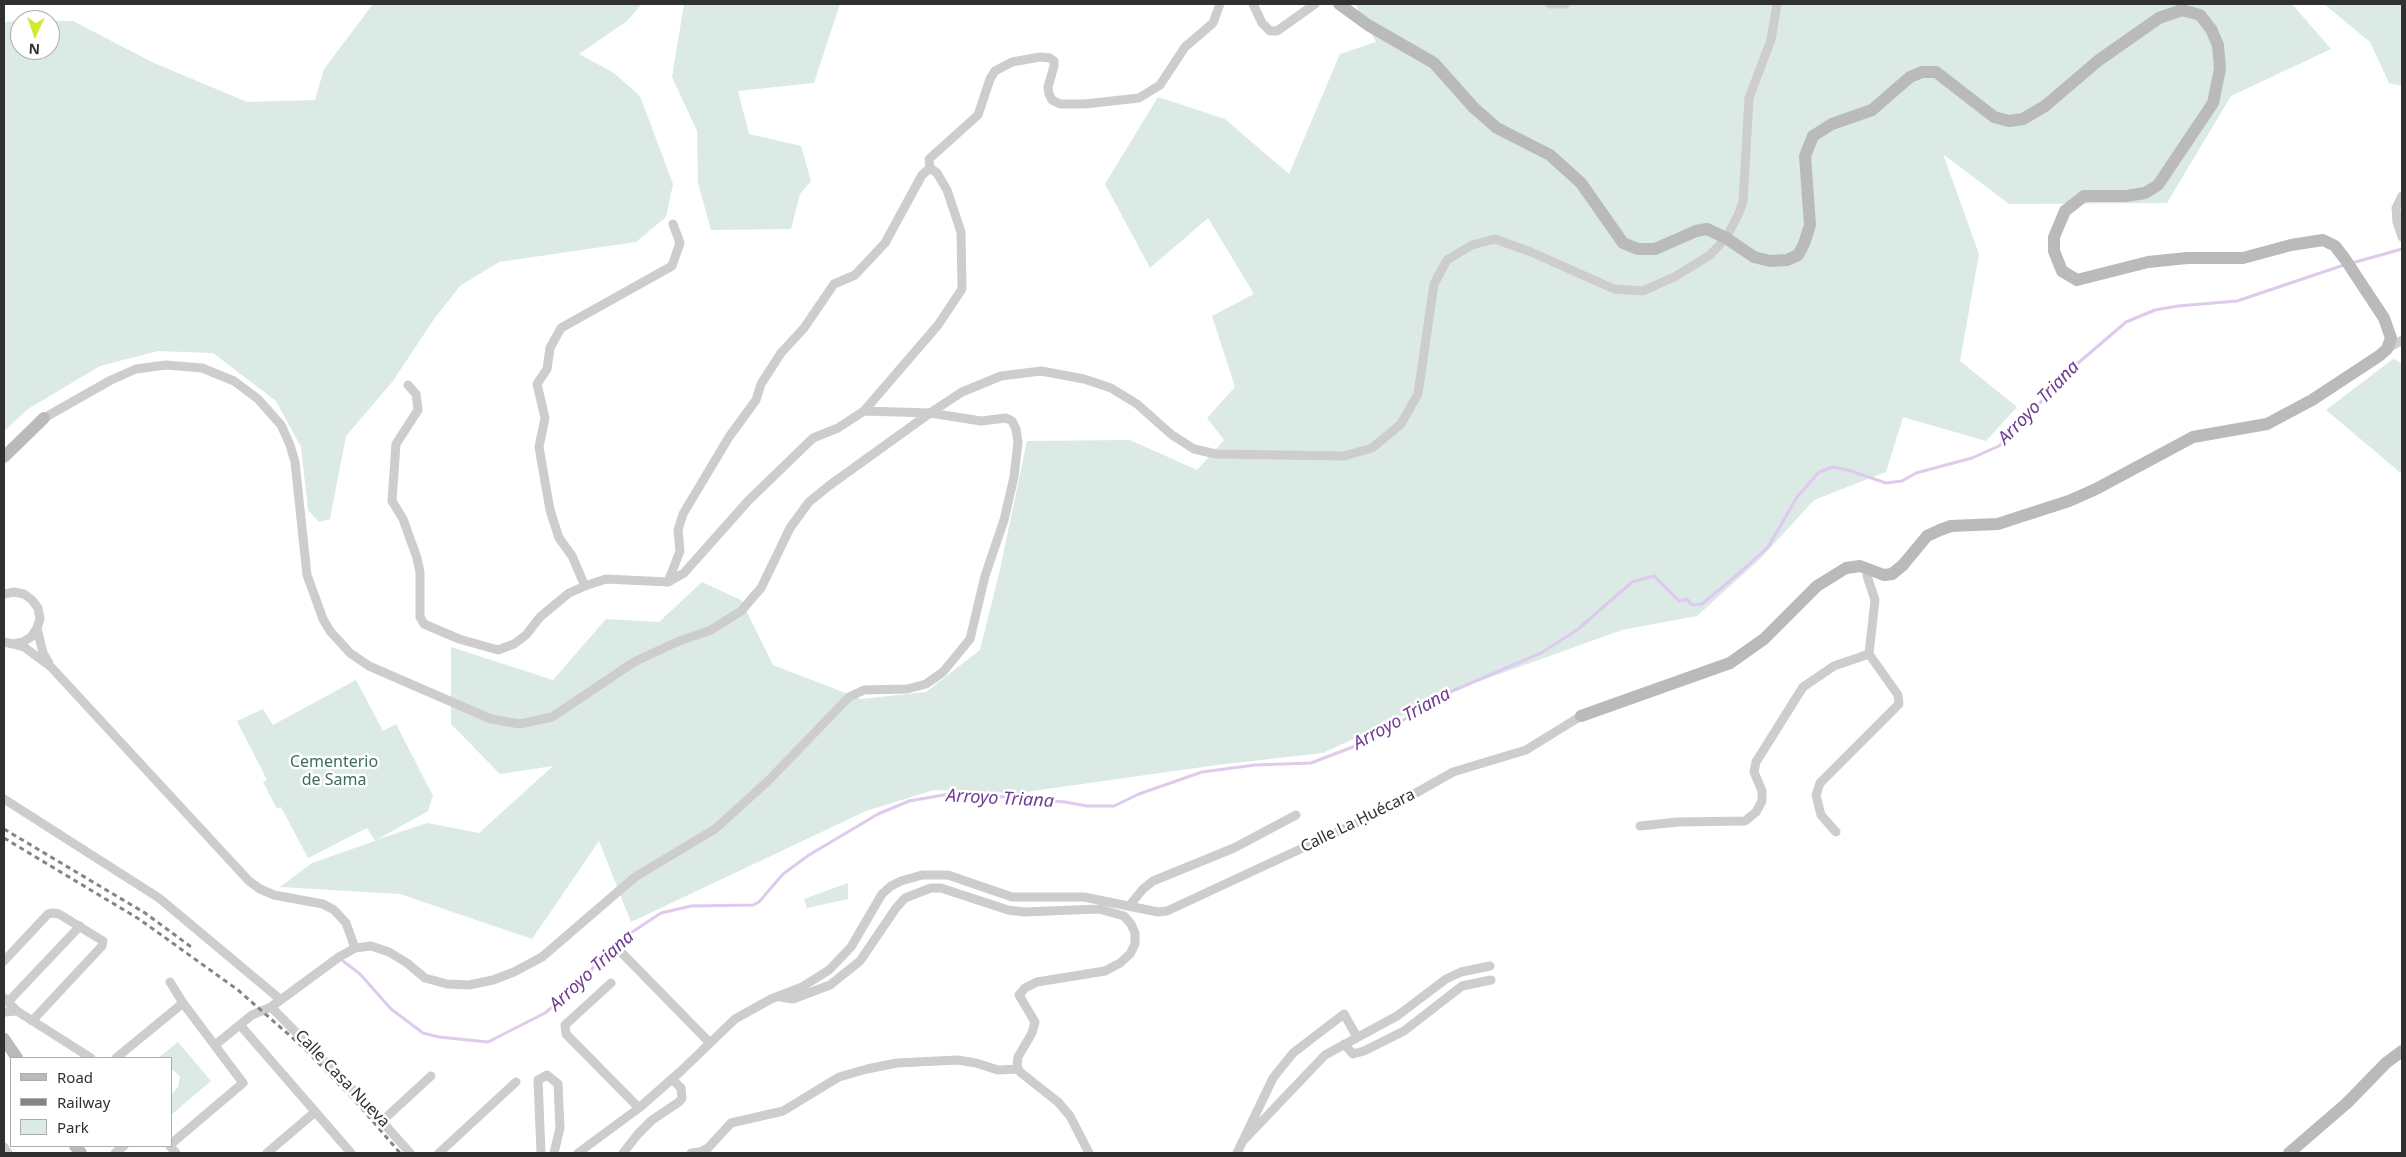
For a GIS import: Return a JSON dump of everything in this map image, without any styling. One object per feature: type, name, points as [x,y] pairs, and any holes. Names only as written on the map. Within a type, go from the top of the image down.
[{"type":"street","points":[[408,385],[416,394],[418,410],[396,444],[392,501],[403,519],[417,558],[420,572],[420,617],[424,624],[489,649],[505,649],[526,635],[540,617],[569,593],[585,586],[606,579],[668,582],[684,572],[748,501],[814,438],[838,428],[864,410],[938,325],[962,289],[961,232],[947,190],[937,173],[930,168],[929,158],[978,115],[990,79],[1003,65],[1040,57],[1050,58],[1054,61],[1054,66],[1048,87],[1049,94],[1052,100],[1060,104],[1085,104],[1139,98],[1160,85],[1185,47],[1214,23],[1220,4]]},
{"type":"street","points":[[1253,4],[1262,23],[1270,31],[1277,31],[1315,4]]},
{"type":"street","points":[[1340,4],[1368,25],[1434,63],[1474,108],[1497,128],[1550,155],[1581,183],[1623,243],[1638,249],[1655,248],[1696,231],[1706,229],[1726,238],[1754,256],[1770,261],[1787,260],[1798,255],[1804,244],[1810,225],[1805,156],[1813,136],[1832,124],[1872,110],[1910,78],[1922,72],[1936,72],[1994,117],[2009,121],[2023,119],[2045,106],[2099,60],[2159,18],[2182,10],[2200,15],[2218,44],[2220,69],[2213,103],[2158,185],[2145,193],[2126,196],[2084,196],[2065,211],[2054,237],[2056,256],[2062,271],[2077,280],[2148,262],[2187,258],[2243,258],[2311,241],[2323,240],[2335,246],[2384,318],[2391,338],[2387,349]]},
{"type":"street","points":[[1550,4],[1566,4]]},
{"type":"street","points":[[6,454],[44,418],[111,380],[136,369],[166,364],[202,368],[234,381],[258,399],[281,426],[290,445],[295,462],[307,575],[313,596],[330,631],[350,653],[369,666],[491,719],[520,724],[552,717],[634,662],[679,641],[711,630],[741,611],[761,588],[790,528],[809,502],[930,413],[962,392],[1001,376],[1041,371],[1084,379],[1111,388],[1138,404],[1172,435],[1194,449],[1216,454],[1344,456],[1372,448],[1401,424],[1418,394],[1434,284],[1446,260],[1472,245],[1495,240],[1531,252],[1614,289],[1643,291],[1676,276],[1710,255],[1726,238],[1743,202],[1749,98],[1771,40],[1777,4]]},
{"type":"street","points":[[668,582],[680,551],[678,530],[683,514],[729,437],[756,400],[761,384],[776,360],[804,328],[834,284],[855,275],[878,253],[922,175],[930,168]]},
{"type":"street","points":[[2402,196],[2396,208],[2397,222],[2402,237]]},
{"type":"street","points":[[585,586],[572,556],[559,538],[550,510],[539,447],[544,418],[537,384],[547,369],[550,348],[561,328],[672,266],[680,243],[673,224]]},
{"type":"street","points":[[1581,716],[1730,664],[1764,639],[1817,586],[1846,568],[1860,566],[1884,575],[1892,574],[1903,565],[1927,536],[1940,530],[1960,526],[1998,524],[2069,501],[2096,490],[2193,437],[2267,424],[2312,400],[2402,340]]},
{"type":"street","points":[[215,1045],[252,1015],[271,1007],[355,948],[371,946],[389,952],[407,963],[425,978],[447,984],[469,985],[493,980],[514,972],[542,957],[635,877],[715,829],[768,781],[849,697],[864,690],[908,690],[926,684],[943,672],[970,639],[984,576],[1004,520],[1014,477],[1018,442],[1016,429],[1012,422],[1006,418],[981,421],[930,413],[864,410]]},
{"type":"street","points":[[1836,832],[1821,815],[1816,795],[1820,783],[1899,704],[1898,694],[1869,654],[1875,600],[1867,576],[1868,569]]},
{"type":"street","points":[[4,594],[14,592],[24,594],[38,608],[40,619],[31,637],[23,642],[8,643]]},
{"type":"street","points":[[37,628],[43,653],[52,667],[249,881],[260,890],[274,895],[323,904],[334,910],[346,923],[355,948]]},
{"type":"street","points":[[8,643],[24,647],[52,667]]},
{"type":"street","points":[[1640,826],[1678,822],[1745,821],[1756,812],[1762,801],[1762,791],[1754,772],[1756,762],[1803,687],[1834,666],[1869,654]]},
{"type":"street","name":"Calle La Ḥuécara","points":[[578,1153],[639,1108],[734,1019],[778,996],[802,987],[828,970],[851,947],[882,894],[900,881],[922,875],[948,876],[1012,896],[1084,897],[1158,912],[1178,906],[1394,806],[1453,772],[1526,750],[1581,716]]},
{"type":"street","points":[[4,800],[159,898],[281,1000]]},
{"type":"street","name":"Calle La Ḥuécara","points":[[1130,905],[1143,889],[1153,881],[1234,848],[1296,815]]},
{"type":"street","points":[[778,996],[793,999],[830,985],[860,961],[896,908],[905,898],[931,888],[941,888],[1008,910],[1024,912],[1099,909],[1124,916],[1131,924],[1135,933],[1135,944],[1130,954],[1120,963],[1105,971],[1038,982],[1025,988],[1019,995],[1035,1022],[1032,1033],[1018,1057],[1018,1069]]},
{"type":"street","points":[[4,960],[48,914],[59,914],[103,941],[102,946],[32,1021]]},
{"type":"street","points":[[80,926],[6,1000],[17,1011],[89,1057]]},
{"type":"street","points":[[620,951],[710,1043]]},
{"type":"street","points":[[1243,1142],[1325,1054],[1397,1016],[1446,979],[1461,972],[1490,966]]},
{"type":"street","points":[[1344,1044],[1353,1054],[1364,1051],[1404,1031],[1462,986],[1491,980]]},
{"type":"street","points":[[170,982],[183,1004],[243,1082],[172,1144]]},
{"type":"street","points":[[610,983],[565,1025],[566,1034],[639,1108]]},
{"type":"street","points":[[117,1057],[183,1004]]},
{"type":"street","name":"Calle Casa Nueva","points":[[271,1007],[382,1121],[410,1153]]},
{"type":"street","points":[[4,1012],[17,1011]]},
{"type":"street","points":[[1237,1153],[1274,1078],[1294,1053],[1344,1014],[1357,1037]]},
{"type":"street","points":[[240,1025],[351,1153]]},
{"type":"street","points":[[4,1039],[16,1057]]},
{"type":"street","points":[[2289,1153],[2347,1103],[2386,1063],[2402,1052]]},
{"type":"street","points":[[691,1153],[704,1151],[731,1123],[783,1111],[839,1077],[897,1063],[957,1060],[976,1063],[998,1070],[1018,1069],[1058,1102],[1070,1116],[1089,1153]]},
{"type":"street","points":[[541,1153],[538,1080],[547,1075],[558,1084],[560,1128],[554,1153]]},
{"type":"street","points":[[382,1121],[431,1076]]},
{"type":"street","points":[[624,1153],[638,1134],[652,1120],[682,1098],[681,1088],[672,1079]]},
{"type":"street","points":[[440,1153],[516,1082]]},
{"type":"street","points":[[267,1153],[315,1112]]},
{"type":"green space","points":[[373,4],[642,4],[627,21],[579,54],[614,73],[640,96],[673,184],[666,217],[636,242],[499,262],[460,286],[434,319],[393,381],[346,436],[330,519],[319,522],[308,510],[301,447],[276,401],[213,353],[158,351],[100,366],[28,409],[4,431],[4,22],[10,22],[10,60],[60,60],[60,21],[73,21],[152,62],[247,102],[315,100],[324,69]]},
{"type":"green space","points":[[684,4],[840,4],[814,83],[738,91],[749,134],[801,146],[811,181],[800,194],[791,229],[711,230],[698,183],[697,131],[672,77]]},
{"type":"green space","name":"Cementerio de Sama","points":[[1355,4],[2292,4],[2331,49],[2231,96],[2167,203],[2009,204],[1943,154],[1979,254],[1960,361],[2017,407],[1986,441],[1903,417],[1886,472],[1814,500],[1760,559],[1697,616],[1622,630],[1469,685],[1323,753],[1217,765],[1018,793],[934,790],[866,811],[631,922],[599,841],[532,939],[400,894],[280,887],[312,863],[375,841],[367,828],[308,858],[281,807],[277,809],[263,782],[267,780],[237,721],[263,709],[273,725],[356,680],[383,731],[396,724],[433,796],[428,811],[376,840],[427,823],[479,833],[553,766],[500,774],[451,724],[451,647],[553,680],[606,619],[659,622],[702,582],[741,600],[773,665],[861,699],[926,692],[980,650],[999,574],[1027,441],[1130,440],[1197,470],[1224,440],[1207,418],[1235,387],[1212,316],[1254,294],[1208,218],[1150,268],[1105,184],[1158,97],[1225,119],[1289,174],[1340,54],[1376,42]]},
{"type":"green space","points":[[2324,4],[2402,4],[2402,86],[2389,83],[2370,42]]},
{"type":"green space","points":[[2393,359],[2402,363],[2402,474],[2326,410]]},
{"type":"green space","points":[[848,883],[848,899],[807,908],[804,899]]},
{"type":"green space","points":[[178,1042],[211,1081],[172,1114],[172,1094],[178,1087],[180,1076],[172,1070],[172,1057],[159,1057]]},
{"type":"waterway","name":"Arroyo Triana","points":[[2352,263],[2402,249]]},
{"type":"waterway","name":"Arroyo Triana","points":[[343,961],[360,974],[391,1009],[423,1033],[439,1037],[488,1042],[545,1013],[583,981],[602,956],[620,940],[661,913],[691,906],[753,905],[759,902],[783,874],[809,855],[878,814],[909,801],[955,793],[1065,802],[1087,806],[1114,806],[1139,794],[1202,772],[1255,765],[1311,763],[1358,745],[1405,719],[1429,701],[1541,653],[1577,630],[1632,582],[1654,576],[1679,601],[1687,599],[1692,605],[1702,604],[1768,547],[1797,497],[1819,472],[1833,467],[1886,483],[1902,481],[1916,473],[1972,458],[1999,446],[2077,364],[2126,322],[2155,310],[2237,301],[2344,265]]},
{"type":"railway","points":[[4,829],[145,913],[194,949]]},
{"type":"railway","points":[[4,838],[139,919],[238,990],[304,1048],[358,1104],[400,1153]]}]
